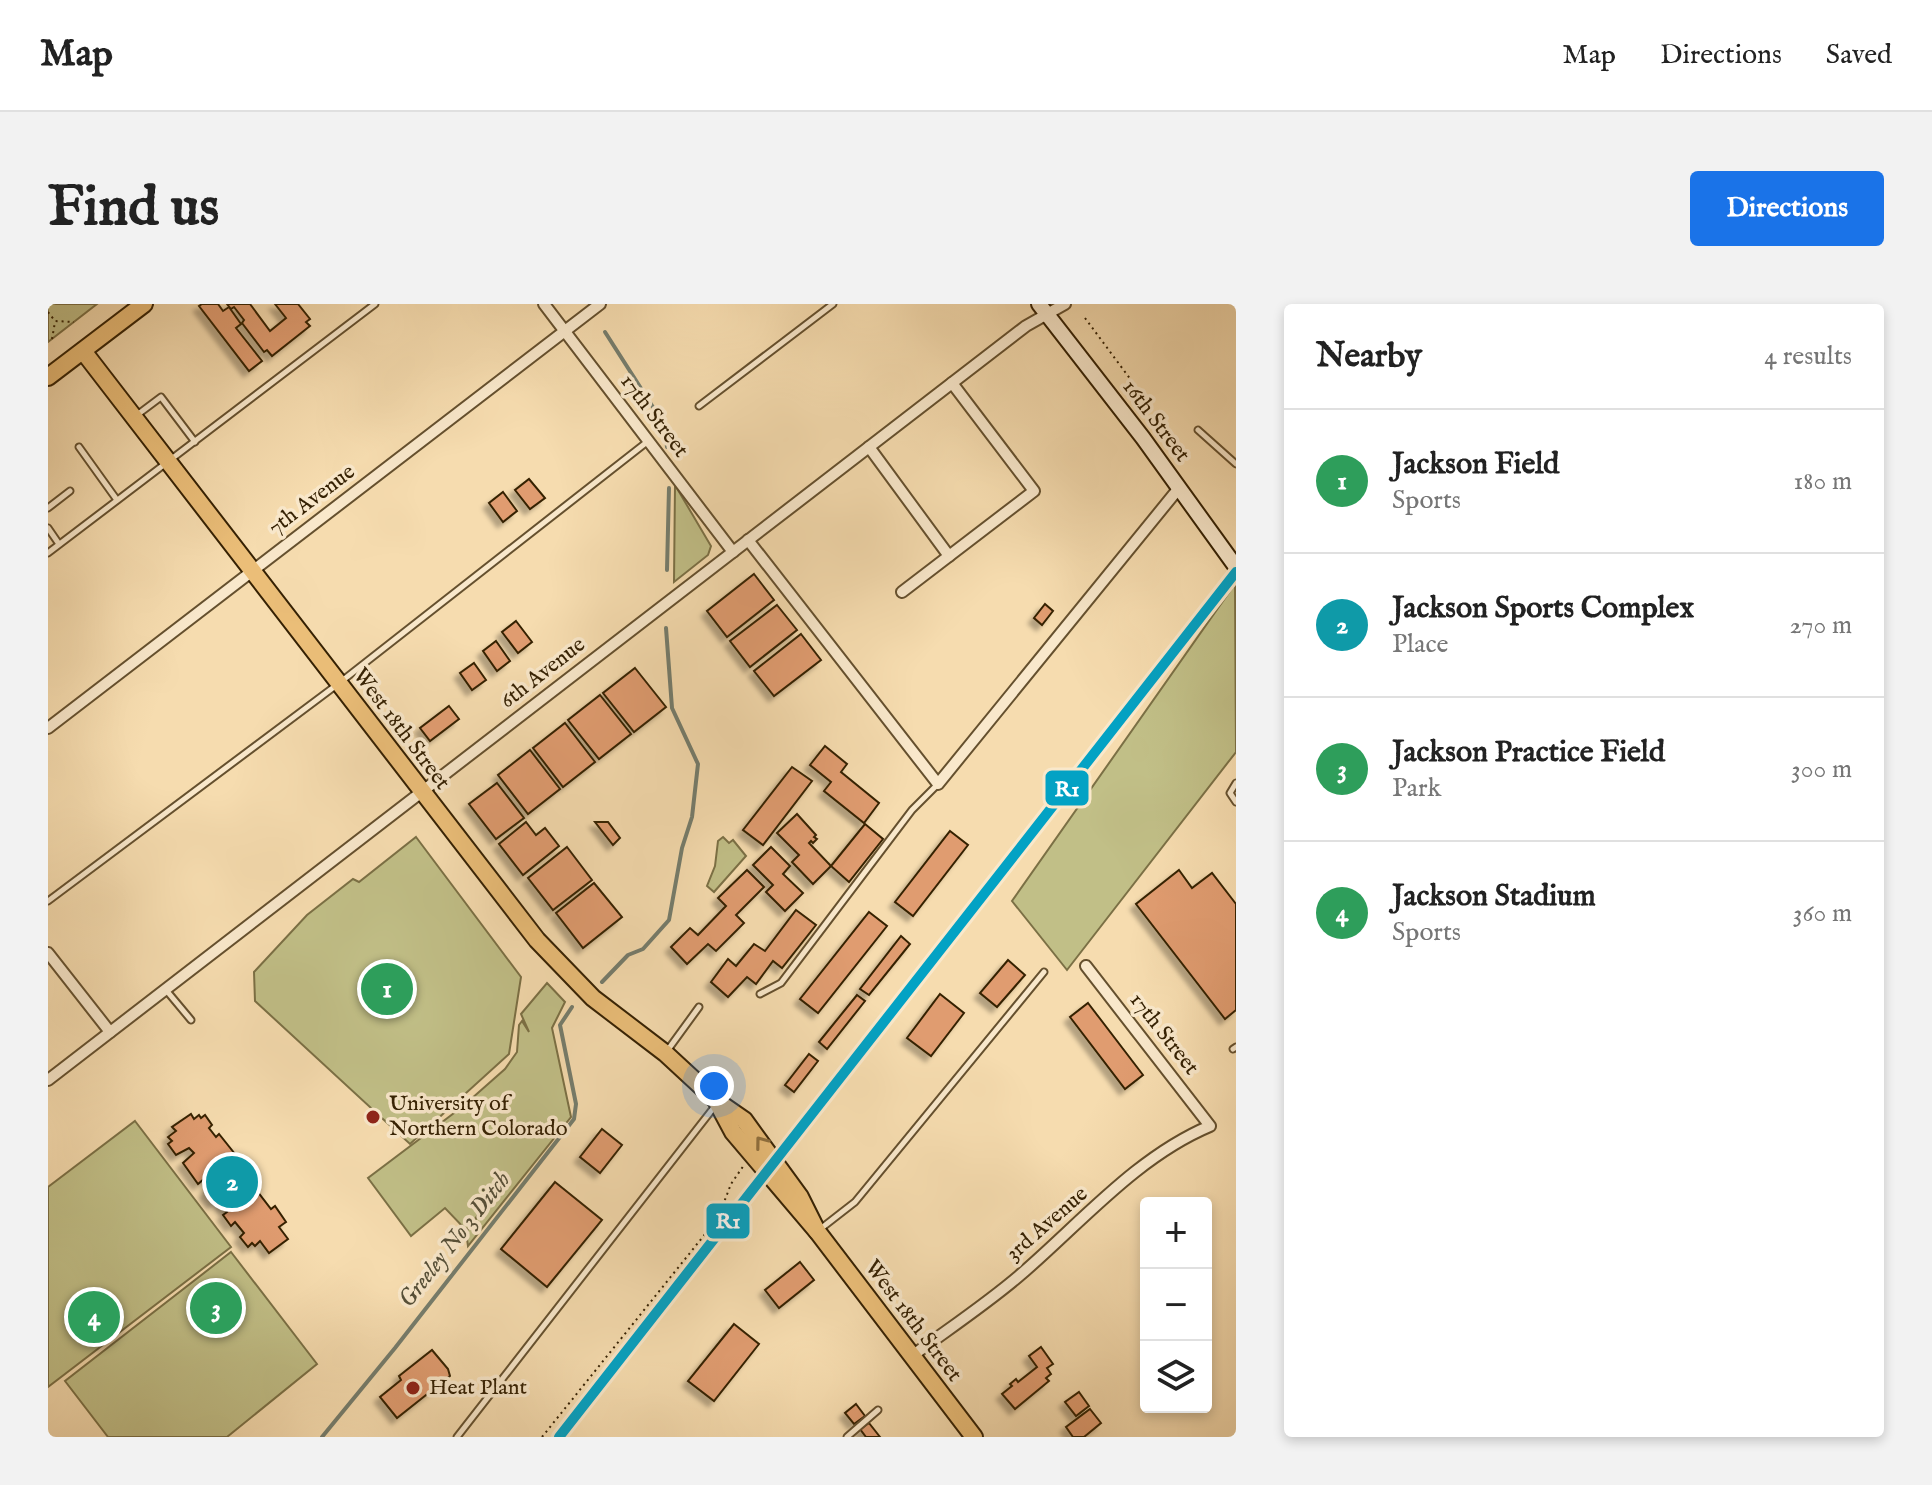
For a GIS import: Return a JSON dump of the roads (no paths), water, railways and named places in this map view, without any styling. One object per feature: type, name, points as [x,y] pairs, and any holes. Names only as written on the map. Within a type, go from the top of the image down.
[{"type":"main road","points":[[48,377],[144,304]]},
{"type":"main road","name":"16th Street","points":[[1043,309],[1236,567]]},
{"type":"main road","name":"West 18th Street","points":[[83,351],[506,902],[575,982],[665,1053],[718,1102],[744,1120],[800,1197],[817,1231]]},
{"type":"main road","name":"West 18th Street","points":[[718,1102],[733,1132],[817,1231],[974,1437]]},
{"type":"street","name":"17th Street","points":[[544,304],[733,552]]},
{"type":"street","name":"7th Avenue","points":[[48,728],[600,304]]},
{"type":"street","name":"6th Avenue","points":[[48,1080],[1026,326],[1043,309],[1065,304]]},
{"type":"street","points":[[902,592],[1034,491],[952,383]]},
{"type":"street","points":[[869,447],[949,556]]},
{"type":"street","points":[[748,540],[938,784],[1179,488]]},
{"type":"street","points":[[48,953],[110,1032]]},
{"type":"street","name":"17th Street","points":[[1086,966],[1210,1126]]},
{"type":"street","name":"3rd Avenue","points":[[912,1356],[1016,1278],[1151,1159],[1210,1126]]},
{"type":"lane","points":[[48,553],[375,304]]},
{"type":"lane","points":[[699,406],[833,304]]},
{"type":"lane","points":[[134,417],[161,397],[195,442]]},
{"type":"lane","points":[[1198,430],[1236,464]]},
{"type":"lane","points":[[48,901],[338,684],[648,442]]},
{"type":"lane","points":[[79,447],[117,500]]},
{"type":"lane","points":[[48,508],[70,491]]},
{"type":"lane","points":[[48,528],[59,544]]},
{"type":"lane","points":[[1236,783],[1230,793],[1236,802]]},
{"type":"lane","points":[[760,994],[781,983],[912,810],[938,784]]},
{"type":"lane","points":[[817,1231],[855,1202],[1044,972]]},
{"type":"lane","points":[[166,989],[191,1020]]},
{"type":"lane","points":[[665,1053],[699,1007]]},
{"type":"lane","points":[[457,1437],[718,1102]]},
{"type":"lane","points":[[847,1437],[878,1410]]},
{"type":"waterway","name":"Greeley No 3 Ditch","points":[[605,332],[665,426],[667,447]]},
{"type":"waterway","name":"Greeley No 3 Ditch","points":[[667,570],[669,488]]},
{"type":"waterway","name":"Greeley No 3 Ditch","points":[[602,982],[628,955],[643,949],[669,920],[682,848],[692,817],[698,764],[672,708],[666,628]]},
{"type":"waterway","name":"Greeley No 3 Ditch","points":[[322,1437],[574,1119],[576,1104],[560,1025],[572,1007]]},
{"type":"place","name":"Jackson Field","points":[[387,989]]},
{"type":"place","name":"University of Northern Colorado","points":[[373,1117]]},
{"type":"place","name":"Jackson Sports Complex","points":[[232,1182]]},
{"type":"place","name":"Jackson Practice Field","points":[[216,1308]]},
{"type":"place","name":"Jackson Stadium","points":[[94,1317]]},
{"type":"place","name":"Heat Plant","points":[[413,1388]]}]
